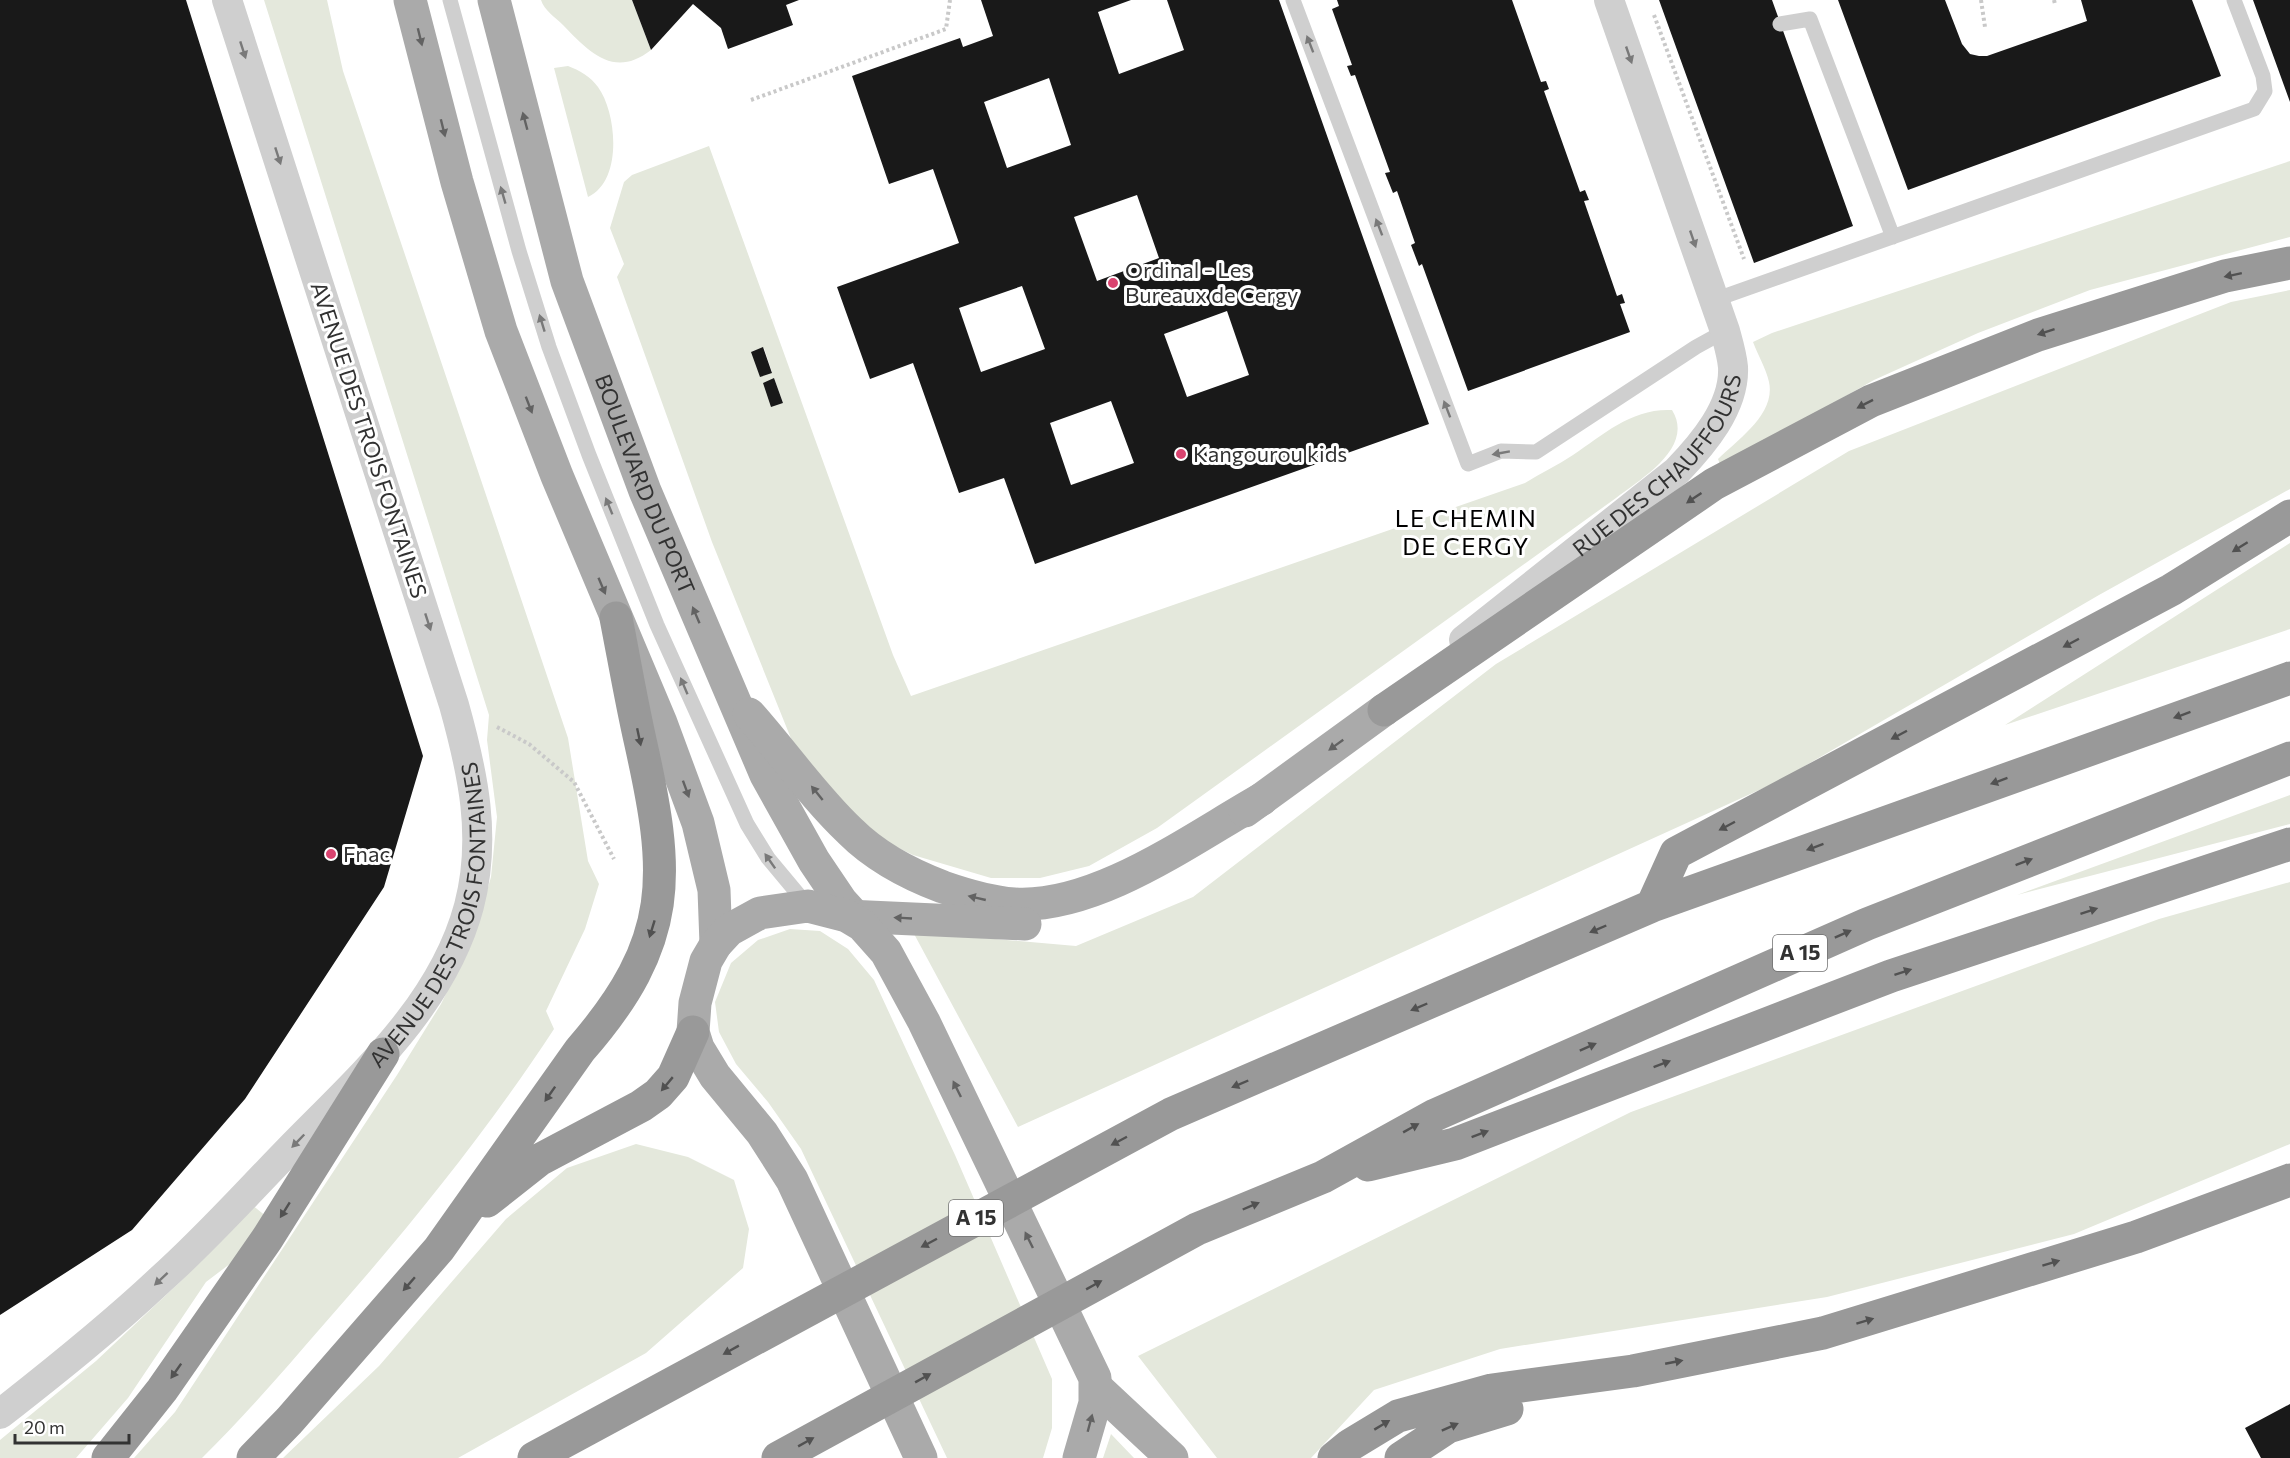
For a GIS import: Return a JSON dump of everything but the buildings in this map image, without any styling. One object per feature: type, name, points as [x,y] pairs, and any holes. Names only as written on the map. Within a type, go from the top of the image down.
[{"type":"highway","points":[[1384,710],[1714,484],[1871,401],[2038,335],[2225,276],[2290,263]]},
{"type":"highway","points":[[1652,906],[1676,853],[2171,590],[2290,516]]},
{"type":"highway","points":[[439,1249],[580,1050],[605,1022],[625,993],[636,972],[653,926],[660,889],[658,822],[616,618]]},
{"type":"highway","name":"A 15","points":[[534,1458],[782,1322],[1171,1114],[1652,906],[2290,678]]},
{"type":"highway","name":"A 15","points":[[778,1458],[1197,1229],[1323,1177],[1435,1115],[1856,928],[2290,758]]},
{"type":"highway","points":[[1323,1177],[1455,1144],[1891,976],[2290,844]]},
{"type":"highway","points":[[253,1458],[289,1421],[439,1249],[493,1195],[539,1160],[634,1110],[658,1094],[673,1077],[693,1032]]},
{"type":"highway","points":[[108,1458],[162,1390],[267,1239],[383,1054]]},
{"type":"highway","points":[[1334,1458],[1350,1444],[1398,1416],[1492,1390],[1633,1371],[1823,1333],[2136,1237],[2290,1180]]},
{"type":"highway","points":[[1401,1458],[1448,1427],[1633,1371]]},
{"type":"main road","points":[[410,0],[452,162],[501,331],[557,476],[661,723],[698,823],[714,890],[716,944]]},
{"type":"main road","name":"BOULEVARD DU PORT","points":[[494,0],[567,281],[645,491],[727,688],[786,814],[814,861],[858,923],[886,952],[924,1022],[1094,1378]]},
{"type":"main road","points":[[727,688],[851,832],[909,872],[970,897],[993,901],[1035,903],[1079,896],[1154,861],[1262,799]]},
{"type":"main road","points":[[921,1458],[792,1180],[762,1133],[705,1063],[693,1032],[699,981],[716,944],[729,930],[760,913],[807,906],[858,923],[1019,925],[1087,913],[1135,890],[1384,710]]},
{"type":"main road","points":[[1079,1458],[1094,1378]]},
{"type":"main road","points":[[1094,1378],[1172,1458]]},
{"type":"street","name":"AVENUE DES TROIS FONTAINES","points":[[0,1414],[78,1353],[162,1279],[383,1054],[429,993],[459,937],[469,905],[478,854],[475,788],[449,687],[227,0]]},
{"type":"street","name":"RUE DES CHAUFFOURS","points":[[1384,710],[1478,627],[1677,471],[1701,446],[1724,404],[1731,383],[1733,368],[1725,331],[1609,0]]},
{"type":"lane","points":[[450,0],[519,251],[549,347],[589,455],[662,636],[747,824],[768,858],[807,906]]},
{"type":"lane","points":[[1293,0],[1468,464],[1501,451],[1536,452],[1696,347],[1725,331]]},
{"type":"lane","points":[[1714,300],[2254,109],[2265,91],[2264,76],[2234,0]]},
{"type":"lane","points":[[1780,24],[1810,19],[1893,237]]},
{"type":"path","points":[[751,100],[946,29],[950,0]]},
{"type":"path","points":[[1981,0],[1985,27]]},
{"type":"path","points":[[1653,11],[1744,259]]},
{"type":"path","points":[[492,724],[529,744],[574,782],[614,859]]},
{"type":"shaded area","points":[[264,0],[327,0],[343,71],[568,738],[588,861],[599,884],[585,929],[546,1011],[554,1029],[501,1106],[416,1217],[280,1375],[202,1458],[134,1458],[175,1412],[397,1075],[441,1004],[472,941],[491,877],[497,817],[487,740],[489,715]]},
{"type":"shaded area","points":[[541,0],[632,0],[651,50],[638,58],[625,62],[603,59],[583,44],[547,10]]},
{"type":"shaded area","points":[[568,66],[584,74],[598,87],[609,113],[612,129],[612,162],[607,177],[599,189],[588,197],[554,68]]},
{"type":"shaded area","points":[[709,146],[893,655],[911,696],[1525,483],[1567,459],[1607,431],[1644,413],[1672,410],[1677,424],[1677,437],[1662,460],[1639,481],[1157,828],[1089,866],[1040,878],[991,878],[913,855],[878,838],[843,803],[792,741],[712,542],[617,277],[624,264],[610,228],[624,182],[632,175]],"holes":[[[764,348],[772,372],[760,376],[752,351]],[[774,378],[783,403],[772,406]]]},
{"type":"shaded area","points":[[2290,161],[2290,237],[2090,290],[1978,333],[1874,380],[1721,467],[1718,459],[1744,435],[1761,415],[1770,394],[1768,377],[1753,342],[1772,333]]},
{"type":"shaded area","points":[[2290,290],[2290,489],[2099,595],[1779,781],[1018,1127],[913,932],[1076,946],[1193,897],[1496,664],[1849,451],[2231,302]]},
{"type":"shaded area","points":[[2290,543],[2290,629],[2005,725]]},
{"type":"shaded area","points":[[2290,795],[2290,824],[2017,895]]},
{"type":"shaded area","points":[[2290,882],[2290,1144],[2074,1234],[1827,1297],[1500,1349],[1374,1390],[1311,1458],[1217,1458],[1138,1356],[1631,1112],[2159,919]]},
{"type":"shaded area","points":[[790,929],[820,931],[848,949],[874,980],[955,1155],[1052,1379],[1052,1428],[1043,1458],[947,1458],[801,1149],[768,1102],[736,1064],[719,1032],[715,1002],[731,963],[758,940]]},
{"type":"shaded area","points":[[636,1144],[688,1157],[734,1180],[749,1229],[743,1268],[646,1353],[458,1458],[283,1458],[379,1366],[506,1219],[567,1168]]},
{"type":"shaded area","points":[[252,1205],[267,1217],[235,1260],[206,1282],[128,1398],[76,1458],[0,1458],[0,1440],[96,1361],[182,1280]]},
{"type":"shaded area","points":[[1111,1434],[1134,1458],[1103,1458]]},
{"type":"place","name":"Ordinal - Les Bureaux de Cergy","points":[[1113,283]]},
{"type":"place","name":"Kangourou kids","points":[[1181,454]]},
{"type":"place","name":"Fnac","points":[[331,854]]},
{"type":"district","name":"LE CHEMIN DE CERGY","points":[[1466,533]]}]
